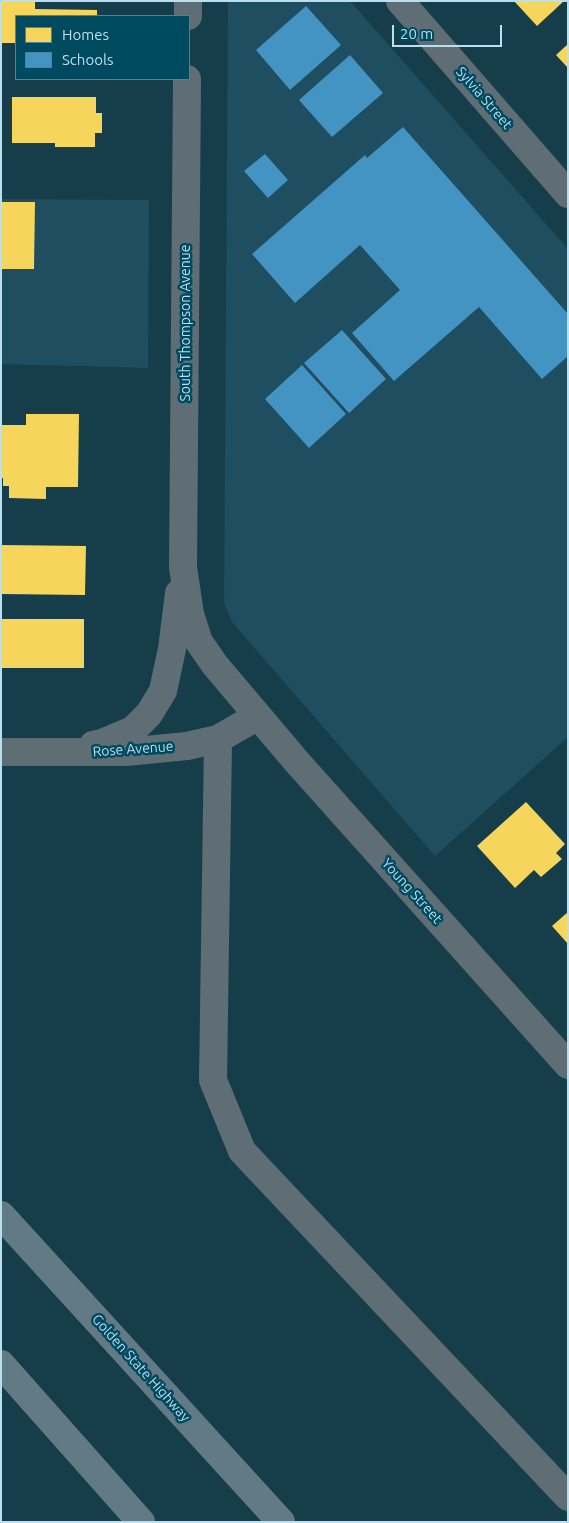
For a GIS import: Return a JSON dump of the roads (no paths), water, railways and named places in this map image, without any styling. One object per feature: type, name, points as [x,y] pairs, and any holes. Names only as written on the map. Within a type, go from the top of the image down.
[{"type":"highway","name":"Golden State Highway","points":[[1,1215],[281,1522]]},
{"type":"highway","points":[[1,1364],[141,1522]]},
{"type":"street","points":[[188,1],[188,15]]},
{"type":"street","name":"Sylvia Street","points":[[400,1],[568,194]]},
{"type":"street","name":"South Thompson Avenue","points":[[55,752],[102,743],[133,730],[149,714],[163,691],[172,649],[183,566],[187,80]]},
{"type":"street","name":"South Thompson Avenue","points":[[183,566],[190,614],[199,642],[215,665],[258,716]]},
{"type":"street","name":"Rose Avenue","points":[[1,752],[126,752],[187,746],[218,739],[258,716]]},
{"type":"street","name":"Young Street","points":[[258,716],[568,1065]]},
{"type":"street","points":[[218,739],[213,1080],[242,1151],[568,1497]]}]
